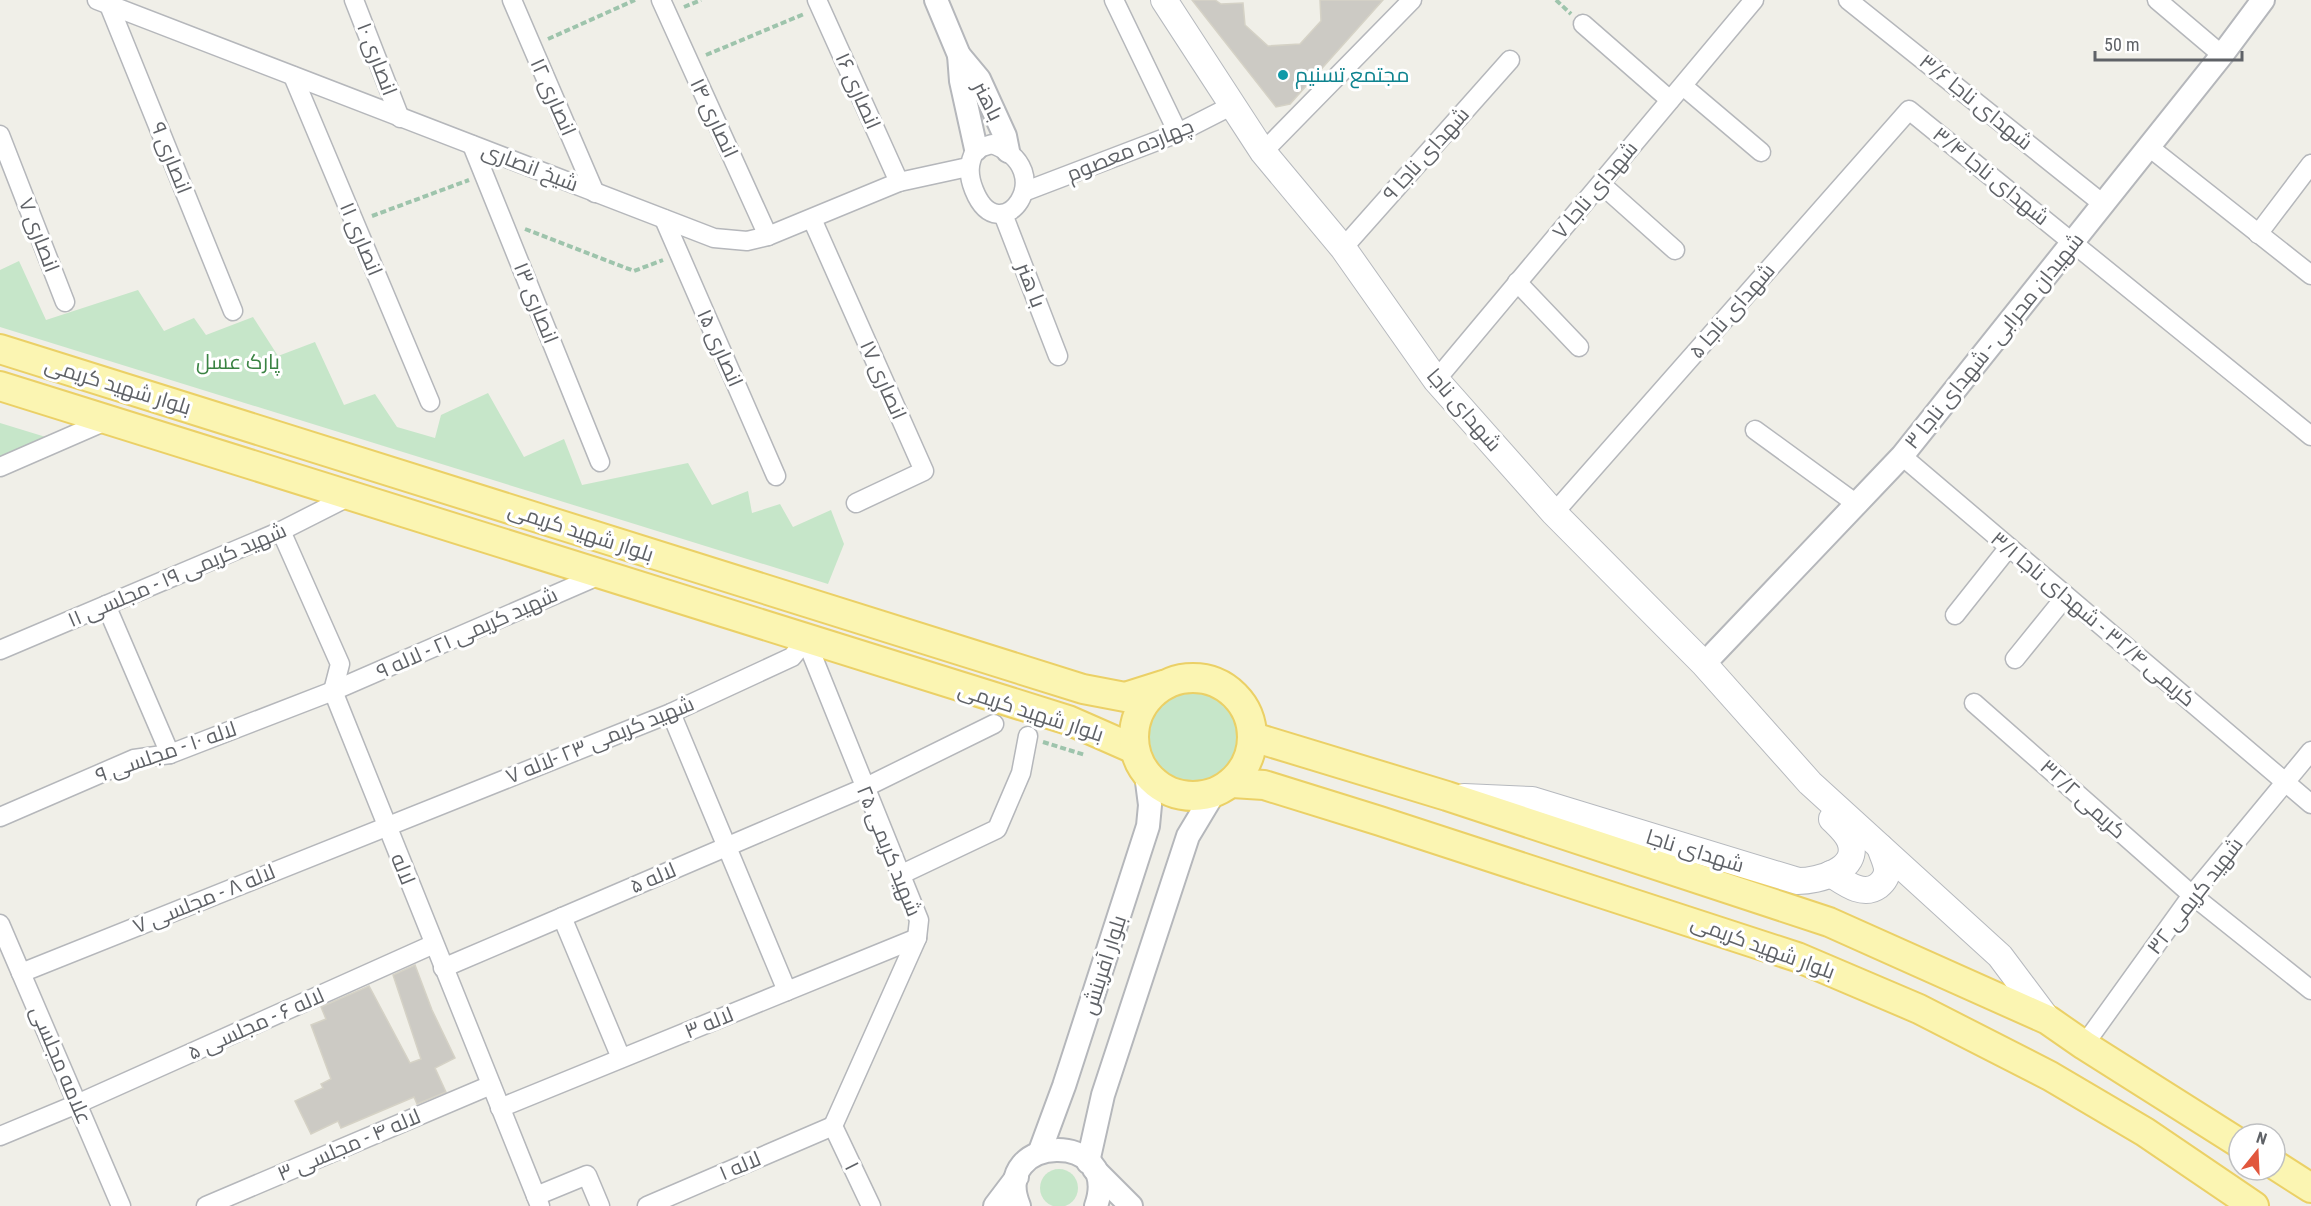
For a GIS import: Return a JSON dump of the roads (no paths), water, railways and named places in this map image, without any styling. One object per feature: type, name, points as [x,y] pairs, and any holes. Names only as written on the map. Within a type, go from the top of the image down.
[{"type":"main road","name":"شهدای ناجا","points":[[1164,0],[1263,152],[1343,248],[1436,380],[1554,513],[1704,664],[1810,783],[2000,956],[2048,1020]]},
{"type":"main road","name":"بلوار شهید کریمی","points":[[0,349],[1083,689],[1125,697],[1163,685]]},
{"type":"main road","name":"بلوار شهید کریمی","points":[[0,386],[352,495],[806,640],[1068,720],[1110,736],[1134,749]]},
{"type":"main road","points":[[1198,677],[1223,686],[1243,704],[1250,720],[1253,737],[1247,762],[1223,787],[1204,796],[1188,797],[1158,786],[1146,774],[1134,749],[1133,730],[1138,712],[1149,696],[1163,685],[1180,678],[1198,677]]},
{"type":"main road","points":[[1068,720],[1089,723],[1094,718],[1098,709],[1098,700],[1083,689]]},
{"type":"main road","name":"بلوار شهید کریمی","points":[[1253,737],[1447,796],[1829,922],[2048,1020],[2084,1046],[2227,1135]]},
{"type":"main road","points":[[1303,797],[1297,788],[1299,771],[1307,764],[1321,759]]},
{"type":"main road","name":"شهدای ناجا","points":[[1447,796],[1532,800],[1773,875],[1813,881],[1844,867],[1852,850],[1850,839],[1828,814],[1810,783]]},
{"type":"main road","name":"بلوار شهید کریمی","points":[[1223,787],[1264,785],[1587,886],[1797,957],[1908,1004],[2059,1082],[2145,1132],[2251,1205]]},
{"type":"main road","points":[[1831,874],[1867,891],[1875,888],[1883,882],[1887,870],[1880,847]]},
{"type":"main road","points":[[2287,1173],[2311,1188]]},
{"type":"street","name":"انصاری ۱۰","points":[[354,0],[400,118]]},
{"type":"street","name":"انصاری ۱۲","points":[[512,0],[595,193]]},
{"type":"street","name":"انصاری ۱۴","points":[[661,0],[768,236]]},
{"type":"street","name":"باهنر","points":[[936,0],[959,55],[972,158]]},
{"type":"street","points":[[1114,0],[1178,133]]},
{"type":"street","points":[[1263,152],[1412,0]]},
{"type":"street","name":"شهدای ناجا ۷","points":[[1436,380],[1754,0]]},
{"type":"street","name":"شهدای ناجا ۳/۶","points":[[1848,0],[2103,204]]},
{"type":"street","points":[[2157,0],[2222,55]]},
{"type":"street","name":"شهیدان محرابی - شهدای ناجا ۳","points":[[1704,664],[1858,505],[1902,456],[2222,55],[2263,0]]},
{"type":"street","name":"شیخ انصاری","points":[[103,2],[714,238],[747,241],[768,236],[899,182],[972,158]]},
{"type":"street","name":"انصاری ۹","points":[[103,2],[233,311]]},
{"type":"street","name":"انصاری ۱۶","points":[[818,4],[899,182]]},
{"type":"street","points":[[1583,24],[1670,100]]},
{"type":"street","name":"باهنر","points":[[959,55],[979,78],[1005,136],[1008,151]]},
{"type":"street","name":"شهدای ناجا ۹","points":[[1343,248],[1510,60]]},
{"type":"street","name":"انصاری ۱۱","points":[[293,76],[430,402]]},
{"type":"street","points":[[1683,86],[1761,152]]},
{"type":"street","name":"چهارده معصوم","points":[[1026,191],[1178,133],[1233,105]]},
{"type":"street","name":"شهدای ناجا ۳/۴","points":[[1909,110],[2311,436]]},
{"type":"street","name":"شهدای ناجا ۵","points":[[1554,513],[1909,110]]},
{"type":"street","name":"انصاری ۷","points":[[0,135],[65,302]]},
{"type":"street","points":[[992,144],[1008,151],[1022,172],[1026,191],[1019,204],[1003,214],[993,212],[979,200],[974,190],[972,158],[992,144]]},
{"type":"street","name":"انصاری ۱۳","points":[[472,145],[600,462]]},
{"type":"street","points":[[2149,147],[2311,275]]},
{"type":"street","points":[[2258,234],[2311,164]]},
{"type":"street","points":[[1601,184],[1676,250]]},
{"type":"street","name":"با هنر","points":[[1003,214],[1058,356]]},
{"type":"street","name":"انصاری ۱۵","points":[[664,219],[776,476]]},
{"type":"street","name":"انصاری ۱۷","points":[[812,219],[924,471],[856,502]]},
{"type":"street","points":[[1517,282],[1579,347]]},
{"type":"street","points":[[0,467],[108,420]]},
{"type":"street","points":[[1755,430],[1858,505]]},
{"type":"street","name":"کریمی ۳۲/۴ - شهدای ناجا ۳/۱","points":[[1902,456],[2311,804]]},
{"type":"street","name":"شهید کریمی ۱۹ - مجلسی ۱۱","points":[[0,651],[281,531],[352,495]]},
{"type":"street","points":[[281,531],[340,664],[333,691]]},
{"type":"street","points":[[1955,615],[2009,547]]},
{"type":"street","name":"شهید کریمی ۲۱ - لاله ۹","points":[[333,691],[600,575]]},
{"type":"street","points":[[2015,659],[2066,596]]},
{"type":"street","points":[[106,605],[170,754]]},
{"type":"street","name":"شهید کریمی ۲۳ -لاله ۷","points":[[386,826],[671,713],[792,657],[806,640]]},
{"type":"street","name":"شهید کریمی ۲۵","points":[[806,640],[919,920],[918,938],[833,1126]]},
{"type":"street","name":"لاله ۱۰ - مجلسی ۹","points":[[0,817],[134,759],[170,754],[333,691]]},
{"type":"street","name":"لاله","points":[[333,691],[538,1201]]},
{"type":"street","name":"کریمی ۳۲/۲","points":[[1974,702],[2192,895],[2311,990]]},
{"type":"street","points":[[671,713],[787,991]]},
{"type":"street","name":"لاله ۵","points":[[443,968],[864,788],[994,724]]},
{"type":"street","points":[[900,875],[997,829],[1021,773],[1028,736]]},
{"type":"street","name":"شهید کریمی ۳۲","points":[[2084,1046],[2192,895],[2311,751]]},
{"type":"street","name":"بلوار آفرینش","points":[[1040,1152],[1068,1075],[1148,826],[1150,804],[1146,774]]},
{"type":"street","name":"بلوار آفرینش","points":[[1091,1165],[1103,1095],[1188,836],[1223,787]]},
{"type":"street","name":"لاله ۸ - مجلسی ۷","points":[[21,973],[386,826]]},
{"type":"street","points":[[562,917],[621,1058]]},
{"type":"street","name":"علامه مجلسی","points":[[0,924],[5,952],[21,973],[121,1206]]},
{"type":"street","name":"لاله ۳","points":[[500,1108],[918,938]]},
{"type":"street","name":"لاله ۶ - مجلسی ۵","points":[[0,1136],[77,1104],[434,944]]},
{"type":"street","name":"لاله ۴ - مجلسی ۳","points":[[206,1206],[491,1085]]},
{"type":"street","name":"لاله ۱","points":[[647,1206],[833,1126]]},
{"type":"street","name":"۱","points":[[833,1126],[871,1206]]},
{"type":"street","points":[[995,1206],[1030,1157],[1053,1148],[1066,1149],[1091,1165],[1131,1206]]},
{"type":"street","points":[[1091,1165],[1099,1192],[1096,1206]]},
{"type":"street","points":[[538,1201],[587,1175],[600,1206]]},
{"type":"street","points":[[1017,1176],[1015,1190],[1019,1206]]},
{"type":"place","name":"مجتمع تسنیم","points":[[1283,75]]},
{"type":"park label","name":"پارک عسل","points":[[238,362]]}]
